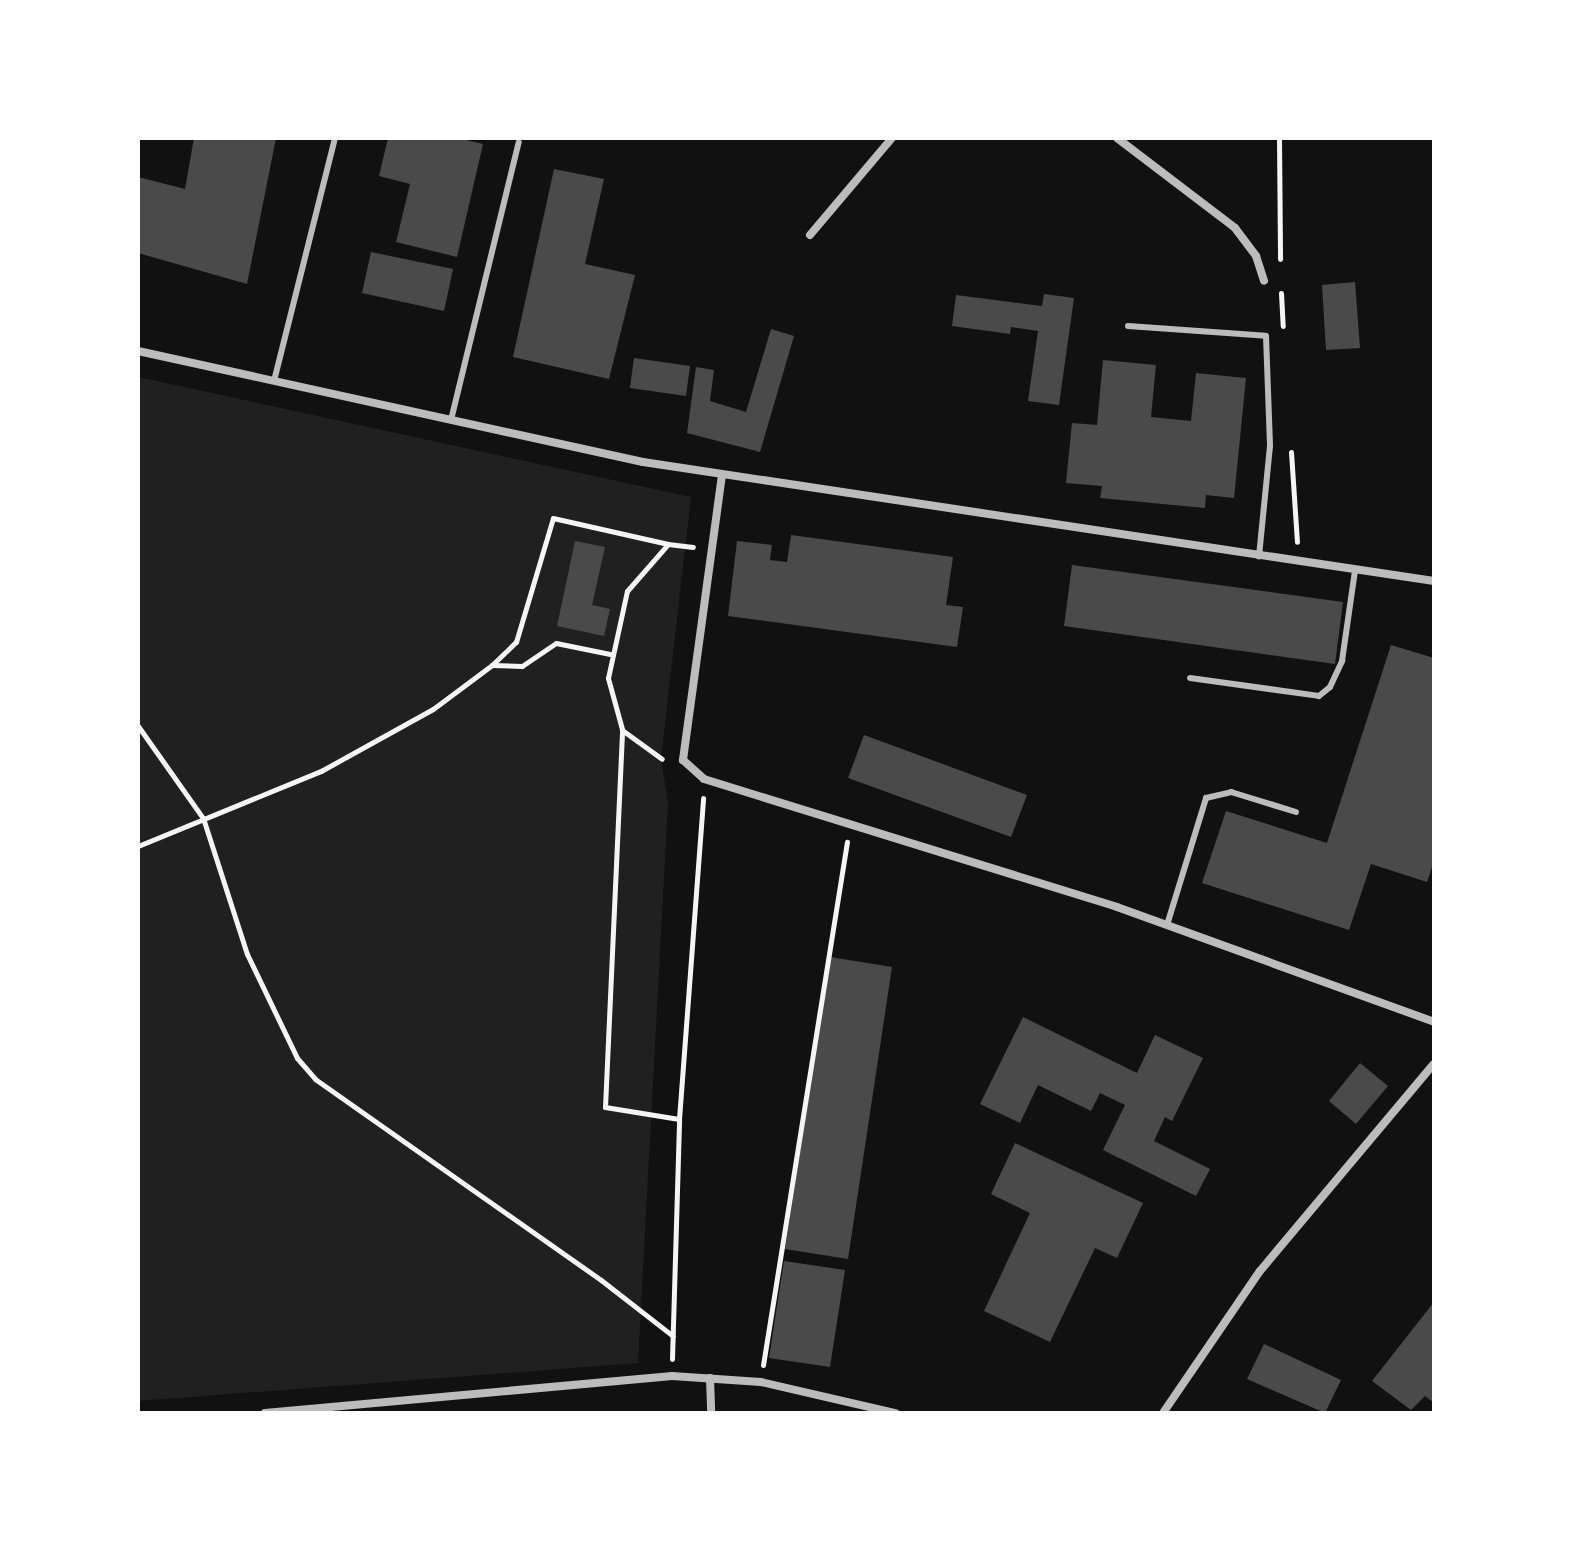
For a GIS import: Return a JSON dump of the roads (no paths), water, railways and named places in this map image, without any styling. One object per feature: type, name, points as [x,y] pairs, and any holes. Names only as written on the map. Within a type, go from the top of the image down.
[{"type":"street","points":[[810,235],[892,138]]},
{"type":"street","points":[[1117,138],[1235,228],[1256,256],[1264,281]]},
{"type":"street","points":[[138,351],[451,420],[722,475],[1434,581]]},
{"type":"street","points":[[722,475],[683,760],[704,779],[1167,925],[1434,1022]]},
{"type":"street","points":[[1163,1413],[1260,1271],[1434,1064]]},
{"type":"street","points":[[265,1413],[672,1376],[761,1382],[895,1413]]},
{"type":"street","points":[[710,1378],[711,1413]]},
{"type":"lane","points":[[274,381],[335,138]]},
{"type":"lane","points":[[451,420],[519,142]]},
{"type":"lane","points":[[1128,326],[1266,336],[1270,446],[1259,556]]},
{"type":"lane","points":[[1190,678],[1319,696],[1330,687],[1342,661],[1355,571]]},
{"type":"lane","points":[[1167,925],[1206,798],[1231,792],[1296,812]]}]
